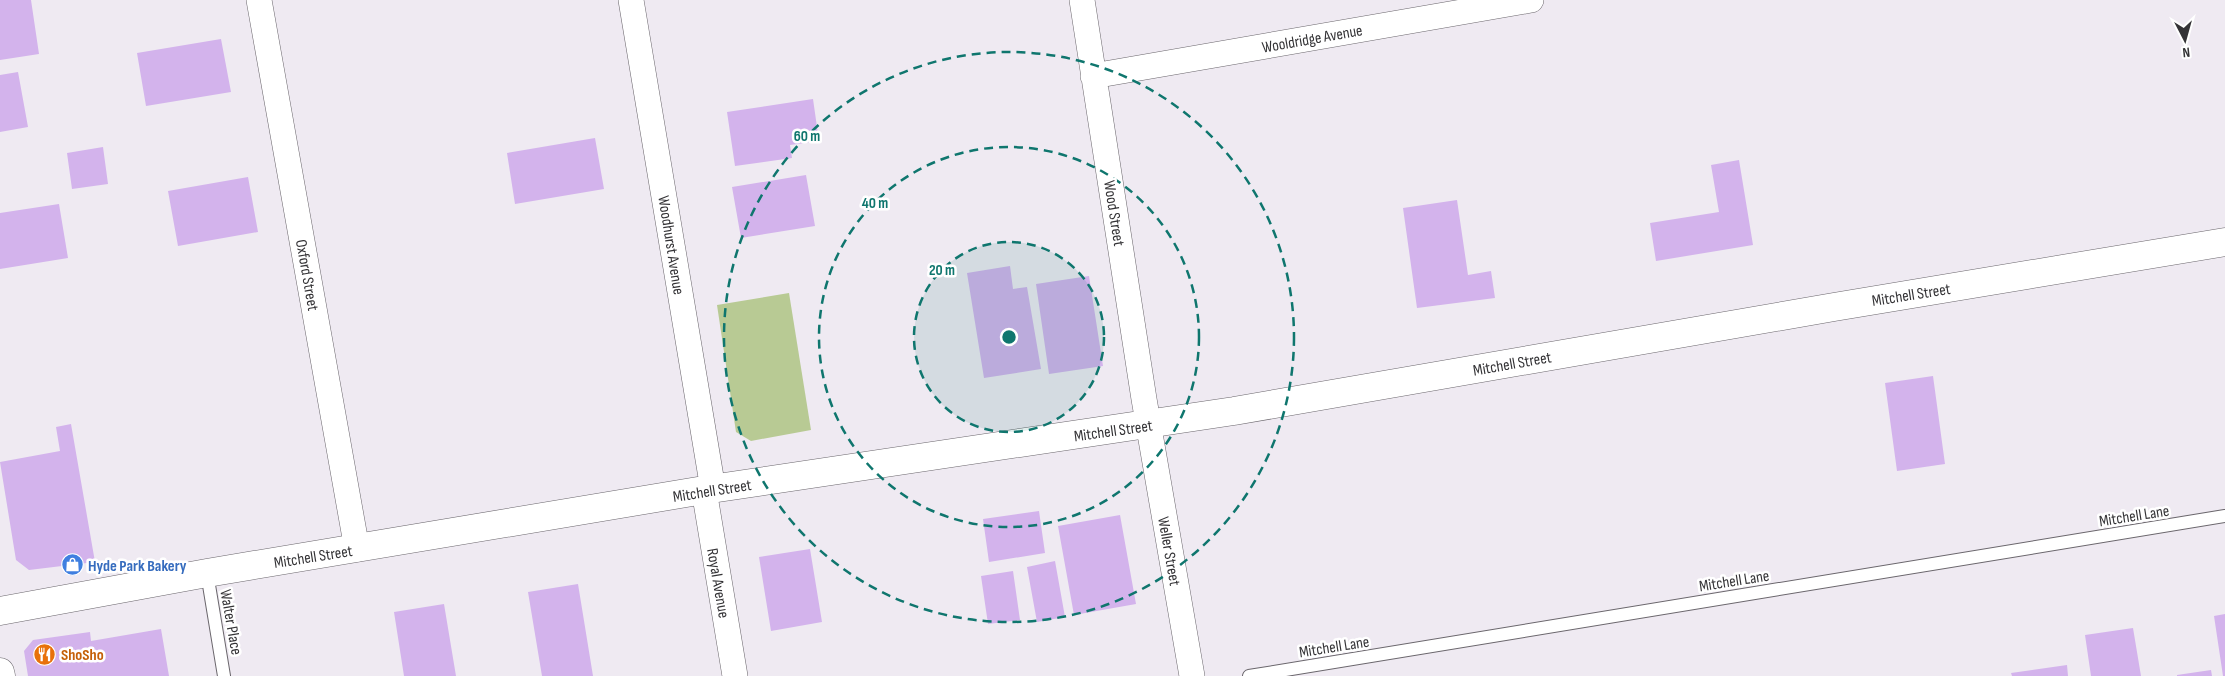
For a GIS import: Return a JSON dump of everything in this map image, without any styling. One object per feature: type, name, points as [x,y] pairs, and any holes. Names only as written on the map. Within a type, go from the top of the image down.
[{"type":"street","name":"Oxford Street","points":[[259,0],[357,549]]},
{"type":"street","name":"Woodhurst Avenue","points":[[631,0],[708,490]]},
{"type":"street","name":"Wood Street","points":[[1082,0],[1148,425]]},
{"type":"street","name":"Wooldridge Avenue","points":[[1093,76],[1531,0]]},
{"type":"street","name":"Mitchell Street","points":[[0,611],[207,573],[708,490],[1148,425],[2225,242]]},
{"type":"street","name":"Weller Street","points":[[1148,425],[1192,676]]},
{"type":"street","name":"Royal Avenue","points":[[708,490],[735,676]]},
{"type":"street","points":[[0,672],[1,676]]},
{"type":"lane","name":"Mitchell Lane","points":[[1249,676],[2225,516]]},
{"type":"lane","name":"Walter Place","points":[[207,573],[224,676]]},
{"type":"green space","points":[[789,293],[811,430],[751,441],[736,432],[717,305]]},
{"type":"building","points":[[0,0],[31,0],[39,54],[0,60]]},
{"type":"building","points":[[221,39],[231,92],[146,106],[137,53]]},
{"type":"building","points":[[18,72],[28,127],[0,132],[0,75]]},
{"type":"building","points":[[813,99],[819,141],[790,145],[792,158],[735,166],[727,112]]},
{"type":"building","points":[[595,138],[604,189],[515,204],[507,153]]},
{"type":"building","points":[[103,147],[108,184],[72,189],[67,153]]},
{"type":"building","points":[[1739,160],[1753,245],[1656,261],[1650,223],[1719,212],[1711,165]]},
{"type":"building","points":[[806,175],[815,226],[741,238],[732,187]]},
{"type":"building","points":[[248,177],[258,232],[178,246],[168,191]]},
{"type":"building","points":[[1457,200],[1468,275],[1491,271],[1495,298],[1417,308],[1403,208]]},
{"type":"building","points":[[59,204],[68,258],[0,269],[0,213]]},
{"type":"building","points":[[1010,266],[1013,289],[1027,287],[1041,369],[984,378],[967,273]]},
{"type":"building","points":[[1089,276],[1103,366],[1049,374],[1036,284]]},
{"type":"building","points":[[1933,376],[1945,464],[1897,471],[1885,383]]},
{"type":"building","points":[[71,424],[95,562],[29,570],[16,560],[0,462],[60,451],[56,427]]},
{"type":"building","points":[[1039,511],[1045,553],[989,562],[983,519]]},
{"type":"building","points":[[1120,515],[1136,604],[1074,615],[1058,526]]},
{"type":"building","points":[[810,549],[822,622],[771,631],[759,557]]},
{"type":"building","points":[[1055,561],[1065,617],[1037,622],[1027,567]]},
{"type":"building","points":[[1013,571],[1020,620],[988,624],[981,576]]},
{"type":"building","points":[[578,584],[593,676],[542,676],[528,592]]},
{"type":"building","points":[[444,604],[456,676],[404,676],[394,612]]},
{"type":"building","points":[[2225,614],[2225,676],[2223,676],[2214,616]]},
{"type":"building","points":[[2133,628],[2141,676],[2091,676],[2085,635]]},
{"type":"building","points":[[161,629],[169,676],[28,676],[24,651],[33,640],[90,632],[91,641]]},
{"type":"building","points":[[2067,665],[2068,676],[2012,676],[2011,673]]},
{"type":"building","points":[[2211,670],[2212,676],[2177,676],[2177,675]]},
{"type":"place","name":"Hyde Park Bakery","points":[[72,565]]},
{"type":"place","name":"ShoSho","points":[[45,654]]}]
